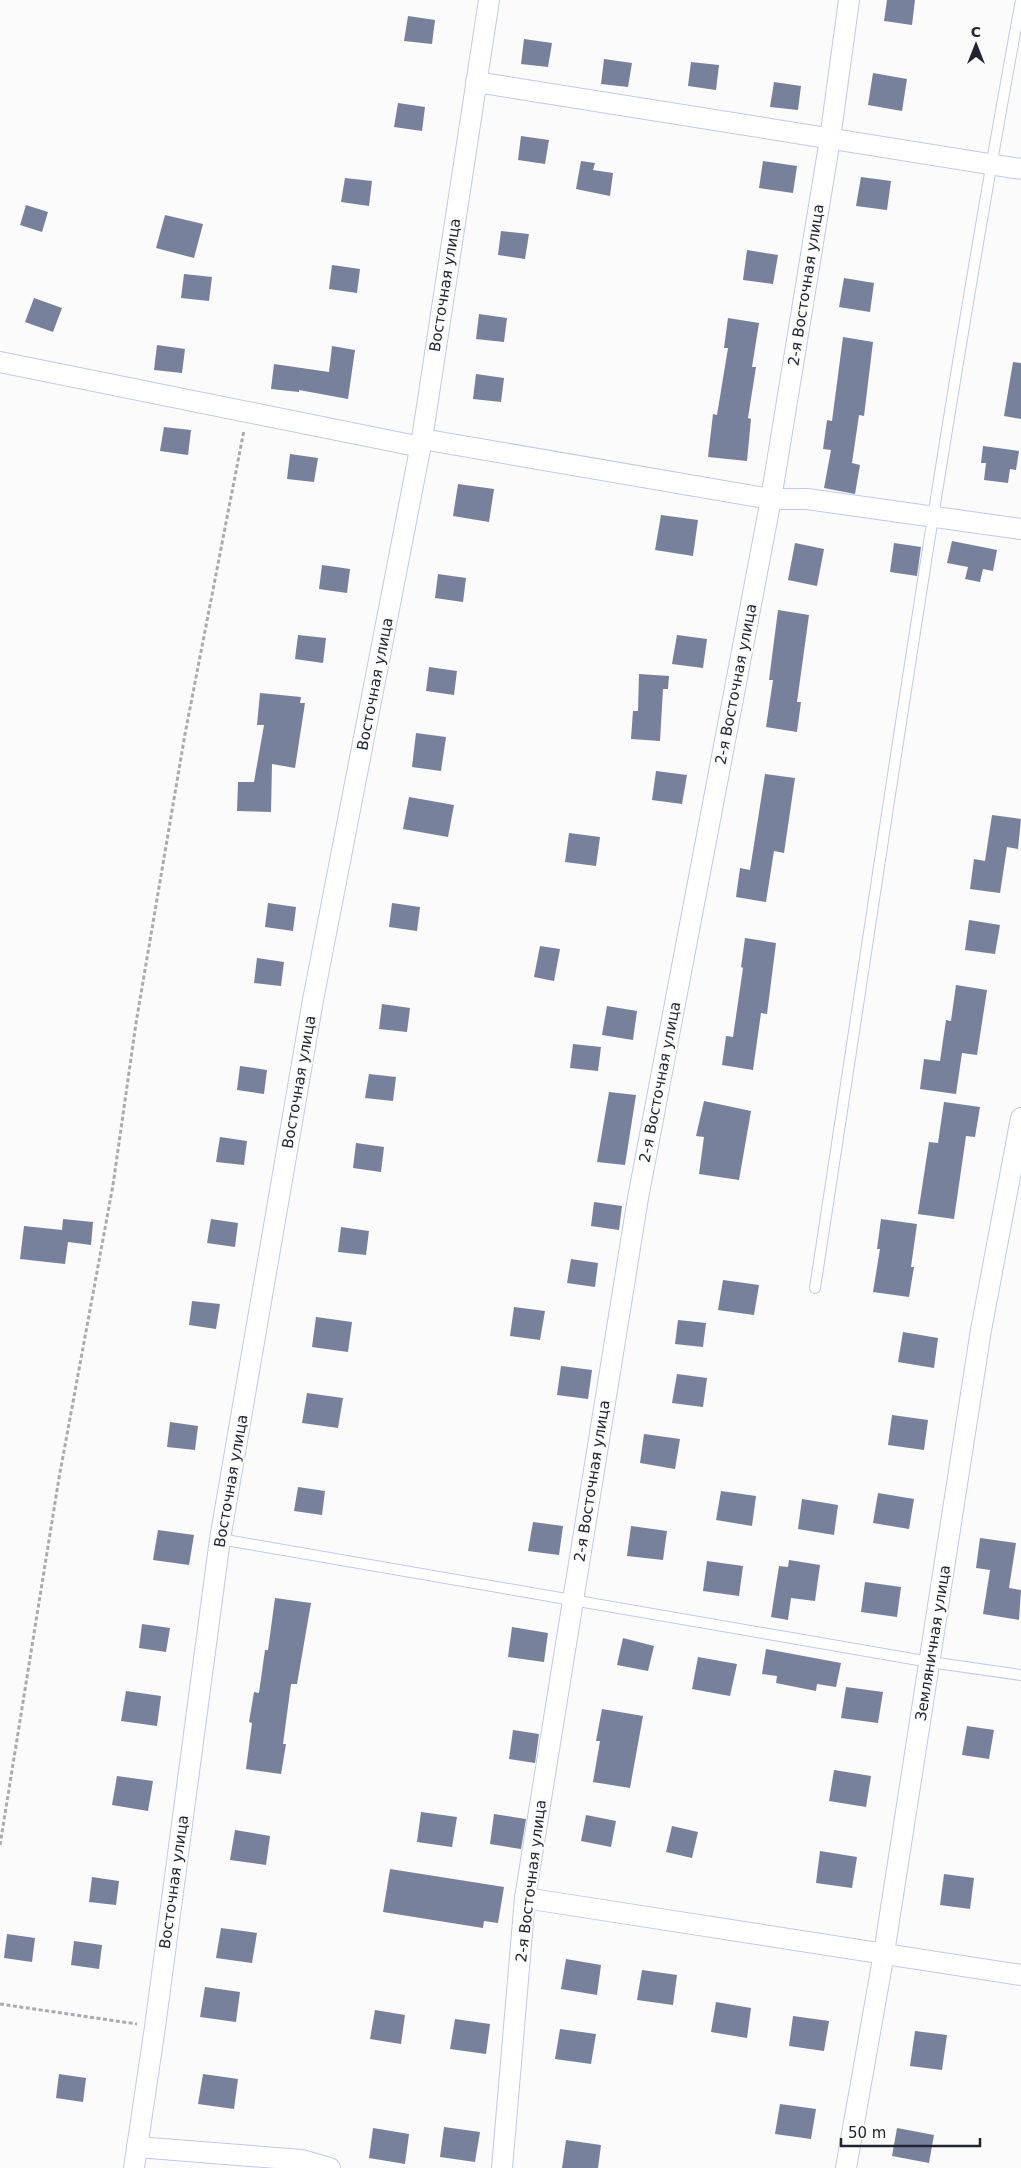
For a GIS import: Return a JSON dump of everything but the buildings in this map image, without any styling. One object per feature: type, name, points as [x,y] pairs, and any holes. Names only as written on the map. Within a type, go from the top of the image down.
[{"type":"street","name":"Восточная улица","points":[[134,2168],[155,2027],[220,1539],[313,1000],[422,443],[489,0]]},
{"type":"street","name":"2-я Восточная улица","points":[[502,2168],[525,1898],[638,1198],[771,499],[830,139],[849,0]]},
{"type":"street","points":[[476,82],[1021,169]]},
{"type":"street","points":[[0,362],[247,412],[422,443],[771,499],[807,499],[1021,530]]},
{"type":"street","name":"Земляничная улица","points":[[846,2168],[884,1953],[981,1330],[1021,1118]]},
{"type":"street","points":[[525,1898],[1021,1975]]},
{"type":"street","points":[[137,2147],[302,2160],[330,2168]]},
{"type":"lane","points":[[815,1288],[933,517],[990,164],[1021,0]]},
{"type":"lane","points":[[220,1539],[930,1662],[1021,1675]]},
{"type":"path","points":[[0,1845],[58,1478],[113,1186],[136,1023],[185,734],[247,412]]},
{"type":"path","points":[[0,2004],[155,2027]]}]
